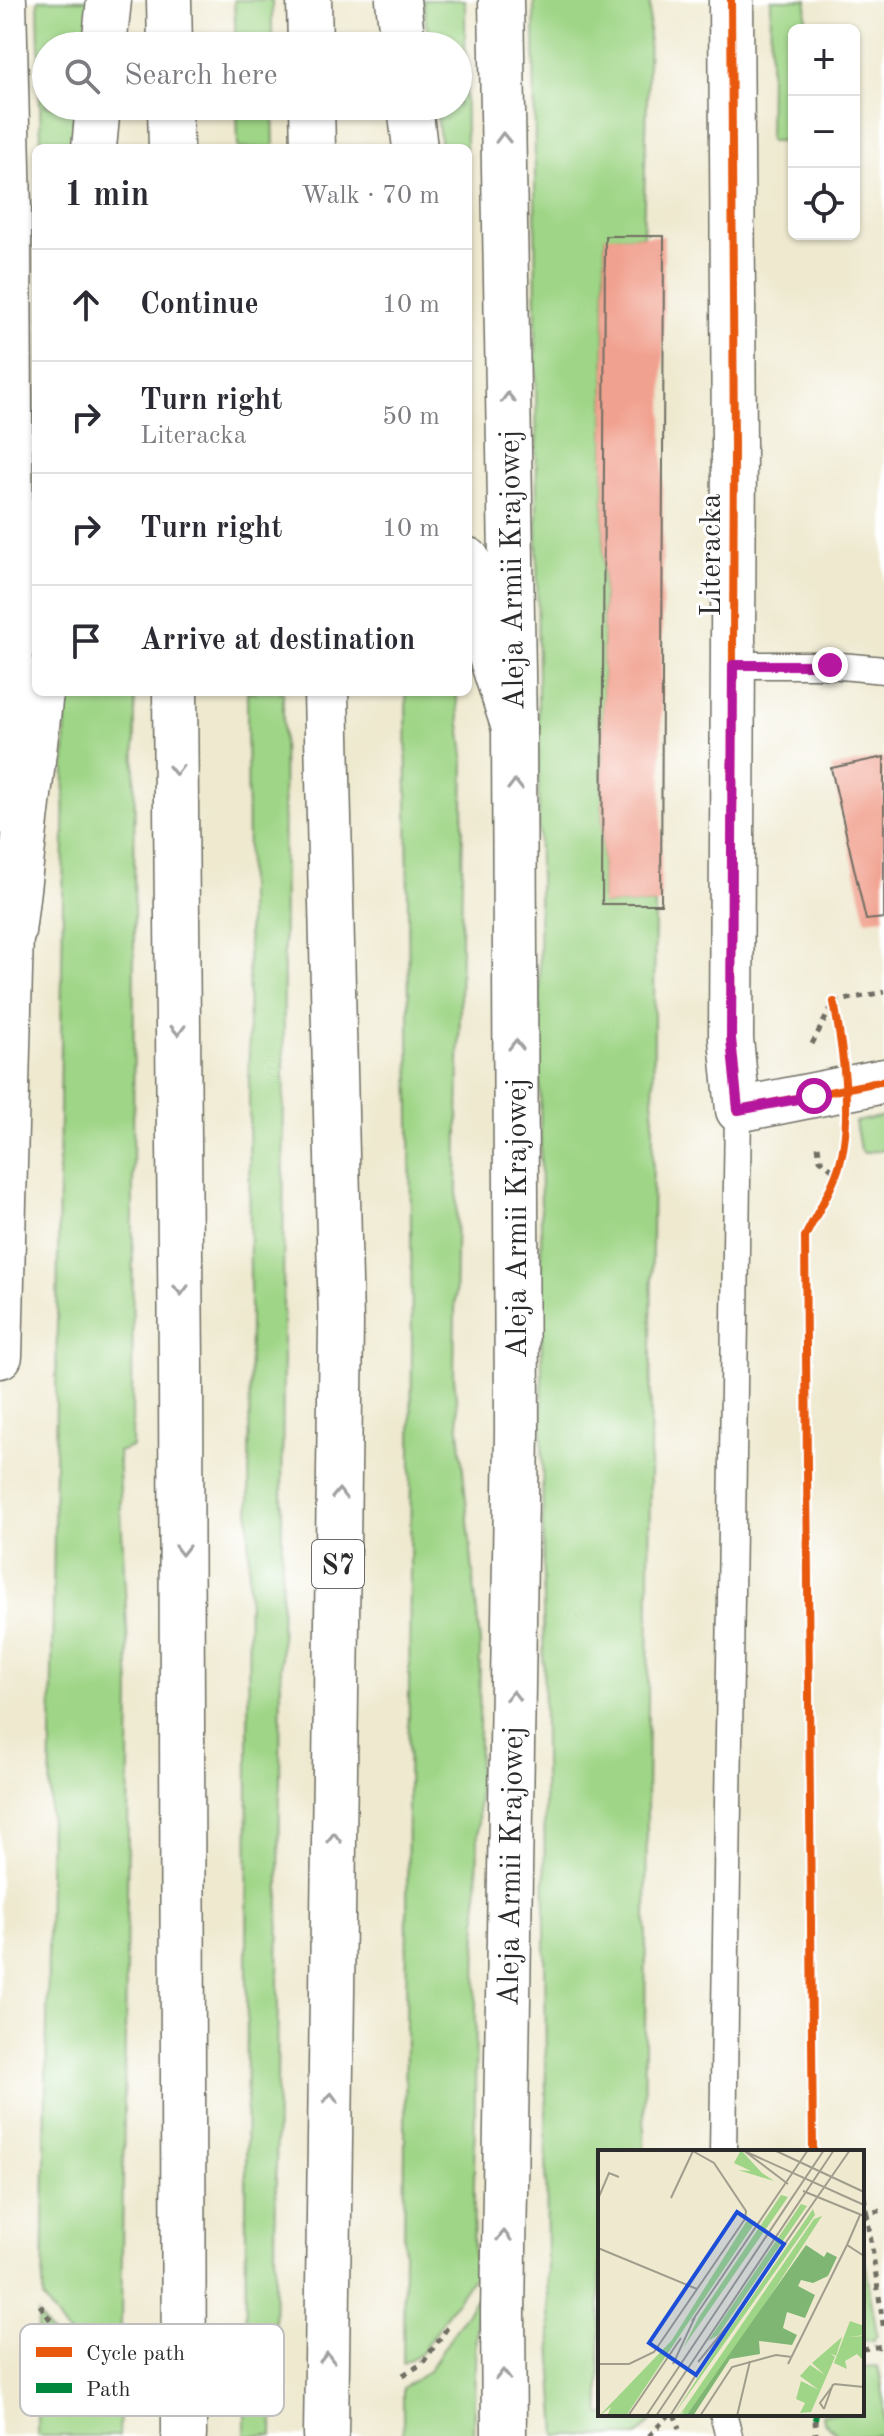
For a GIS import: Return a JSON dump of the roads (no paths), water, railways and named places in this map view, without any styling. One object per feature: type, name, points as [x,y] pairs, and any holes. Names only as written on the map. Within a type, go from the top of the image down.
[{"type":"main road","points":[[0,1356],[13,932],[9,226],[4,0]]},
{"type":"main road","points":[[106,32],[109,0]]},
{"type":"main road","points":[[169,0],[170,32]]},
{"type":"main road","points":[[309,0],[310,32]]},
{"type":"main road","points":[[398,0],[401,32]]},
{"type":"main road","name":"Aleja Armii Krajowej","points":[[501,0],[514,728],[517,1431],[504,2436]]},
{"type":"main road","name":"Literacka","points":[[731,0],[731,1039],[738,1110]]},
{"type":"main road","points":[[94,144],[97,120]]},
{"type":"main road","points":[[170,120],[171,144]]},
{"type":"main road","points":[[312,120],[313,144]]},
{"type":"main road","points":[[412,120],[415,144]]},
{"type":"main road","points":[[472,584],[477,614],[514,728]]},
{"type":"main road","points":[[13,932],[41,696]]},
{"type":"main road","points":[[175,696],[182,1398],[184,2324]]},
{"type":"main road","name":"S7","points":[[326,696],[341,1324],[326,2436]]},
{"type":"main road","points":[[738,1110],[864,1086]]},
{"type":"main road","points":[[184,2416],[184,2436]]},
{"type":"lane","points":[[733,665],[830,665],[884,670]]},
{"type":"lane","points":[[723,2150],[738,1110]]},
{"type":"lane","points":[[724,2416],[729,2436]]}]
